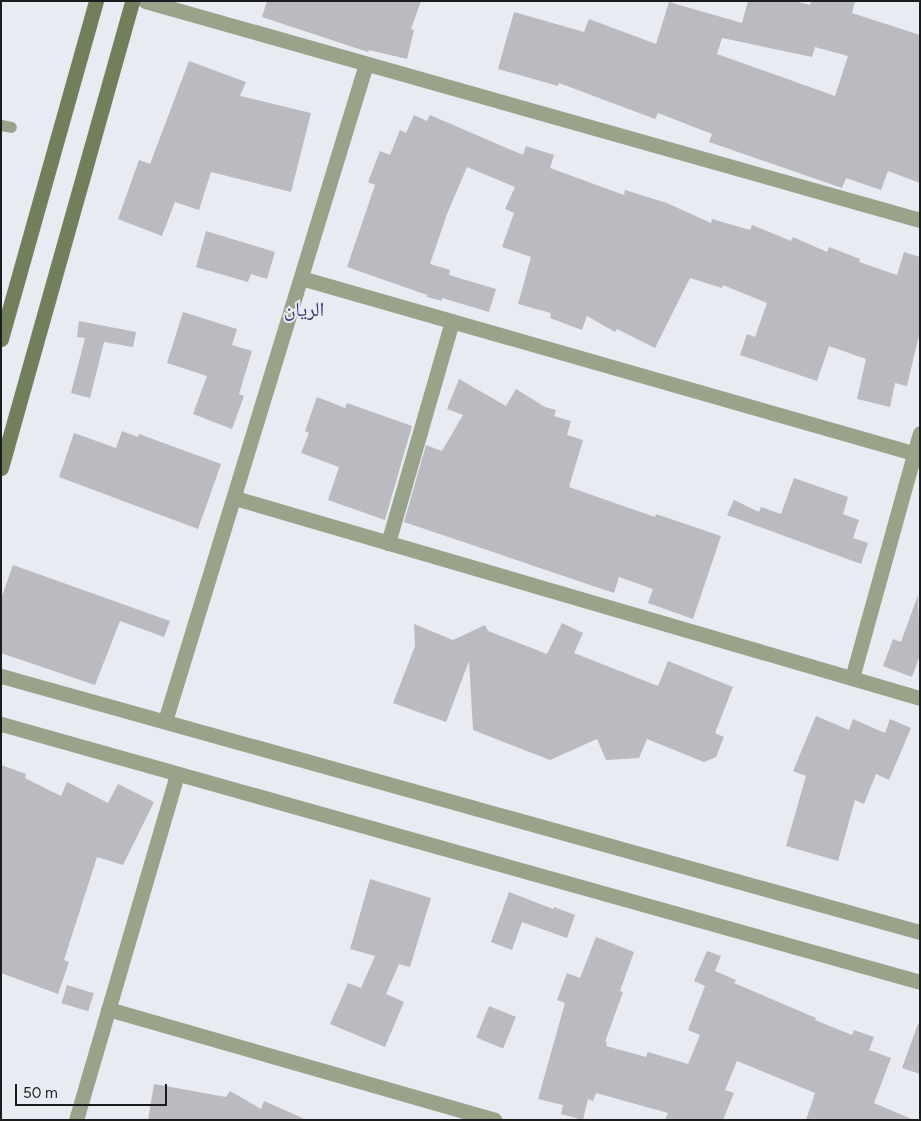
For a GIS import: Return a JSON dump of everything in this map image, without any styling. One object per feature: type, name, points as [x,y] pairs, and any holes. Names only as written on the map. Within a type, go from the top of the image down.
[{"type":"street","points":[[1,339],[96,1]]},
{"type":"street","points":[[1,468],[132,1]]},
{"type":"street","points":[[145,1],[920,220]]},
{"type":"street","points":[[165,722],[235,498],[366,64]]},
{"type":"street","points":[[301,278],[913,453]]},
{"type":"street","points":[[388,542],[452,321]]},
{"type":"street","points":[[852,678],[920,433]]},
{"type":"street","points":[[235,498],[920,698]]},
{"type":"street","points":[[1,676],[920,932]]},
{"type":"street","points":[[1,724],[920,982]]},
{"type":"street","points":[[76,1120],[177,774]]},
{"type":"street","points":[[108,1009],[494,1120]]},
{"type":"building","points":[[267,1],[421,1],[411,29],[414,30],[407,59],[369,50],[368,52],[262,17]]},
{"type":"building","points":[[748,1],[795,1],[810,5],[811,1],[855,1],[852,13],[920,35],[920,183],[888,171],[881,190],[846,178],[842,188],[709,142],[712,134],[658,113],[655,119],[559,83],[558,86],[498,69],[514,12],[584,32],[589,19],[656,44],[669,2],[742,23]],"holes":[[[722,38],[812,57],[815,47],[848,56],[835,96],[717,54]]]},
{"type":"building","points":[[189,61],[246,82],[240,96],[311,113],[291,192],[211,172],[199,210],[175,202],[162,236],[118,219],[139,160],[150,164]]},
{"type":"building","points":[[414,115],[427,121],[430,115],[523,155],[526,146],[554,155],[550,168],[624,195],[625,190],[667,203],[711,223],[712,219],[750,230],[752,225],[791,241],[793,237],[827,252],[829,247],[860,259],[859,262],[897,275],[904,252],[920,257],[920,331],[907,386],[895,383],[890,407],[857,399],[866,359],[829,346],[817,381],[740,355],[747,334],[755,337],[767,303],[723,285],[722,288],[690,278],[655,348],[617,329],[615,332],[587,316],[582,330],[550,318],[551,313],[518,304],[531,257],[502,247],[514,213],[505,209],[515,187],[467,167],[447,214],[430,264],[450,270],[449,275],[496,289],[489,312],[442,298],[442,301],[427,297],[427,295],[347,267],[375,185],[368,182],[380,151],[390,155],[400,130],[406,133]]},
{"type":"building","points":[[206,231],[275,252],[267,279],[251,274],[248,282],[196,267]]},
{"type":"building","points":[[183,312],[237,329],[232,345],[252,351],[239,394],[244,396],[232,429],[193,414],[207,376],[167,363]]},
{"type":"building","points":[[79,321],[136,332],[133,347],[104,342],[90,398],[71,393],[85,338],[77,337]]},
{"type":"building","points":[[459,379],[506,406],[516,389],[545,407],[556,410],[554,416],[571,421],[567,435],[583,440],[569,487],[655,517],[656,514],[721,536],[693,619],[648,603],[653,589],[619,577],[614,593],[404,522],[426,445],[442,451],[463,415],[447,409]]},
{"type":"building","points":[[317,397],[345,408],[347,403],[412,426],[385,520],[328,500],[339,467],[301,453],[309,433],[305,431]]},
{"type":"building","points":[[122,431],[138,437],[139,434],[221,464],[198,529],[59,477],[74,433],[116,448]]},
{"type":"building","points":[[794,478],[848,497],[843,514],[859,520],[853,538],[868,543],[861,564],[727,515],[734,500],[759,512],[761,507],[781,514]]},
{"type":"building","points":[[13,565],[170,621],[164,637],[120,621],[95,685],[1,653],[1,599]]},
{"type":"building","points":[[918,595],[920,655],[912,677],[883,666],[893,639],[901,642]]},
{"type":"building","points":[[562,623],[583,633],[574,653],[658,686],[668,661],[733,687],[715,733],[724,737],[716,757],[704,762],[647,739],[639,758],[606,760],[597,739],[550,760],[473,730],[469,661],[446,722],[393,703],[415,646],[414,624],[453,640],[485,625],[488,631],[547,654]]},
{"type":"building","points":[[816,716],[849,730],[853,719],[885,733],[890,719],[911,728],[889,780],[876,774],[864,804],[855,800],[838,861],[786,846],[806,776],[793,771]]},
{"type":"building","points":[[1,765],[26,774],[25,778],[61,796],[67,782],[108,803],[118,784],[154,802],[123,865],[97,857],[64,960],[69,962],[58,994],[1,973]]},
{"type":"building","points":[[370,879],[431,898],[410,967],[399,964],[386,994],[404,1002],[385,1047],[330,1024],[348,983],[361,988],[375,956],[350,949]]},
{"type":"building","points":[[509,892],[553,909],[554,907],[575,915],[567,938],[522,922],[512,950],[491,942]]},
{"type":"building","points":[[596,937],[634,952],[620,991],[623,992],[605,1042],[607,1042],[606,1046],[646,1057],[648,1052],[688,1064],[700,1035],[688,1030],[705,986],[694,981],[707,951],[721,956],[715,971],[736,980],[734,983],[852,1035],[854,1030],[874,1037],[869,1050],[891,1058],[874,1103],[914,1120],[806,1120],[815,1093],[737,1061],[725,1090],[734,1093],[723,1120],[665,1120],[668,1113],[596,1093],[593,1101],[588,1099],[583,1120],[561,1114],[563,1105],[538,1099],[565,1003],[557,1000],[567,973],[580,978]]},
{"type":"building","points":[[67,985],[94,993],[88,1011],[61,1003]]},
{"type":"building","points":[[489,1006],[516,1017],[503,1048],[476,1038]]},
{"type":"building","points":[[918,1024],[920,1024],[920,1074],[902,1068]]},
{"type":"building","points":[[154,1084],[226,1097],[230,1091],[261,1109],[264,1101],[307,1120],[148,1120]]},
{"type":"district","name":"الريان","points":[[304,309]]}]
